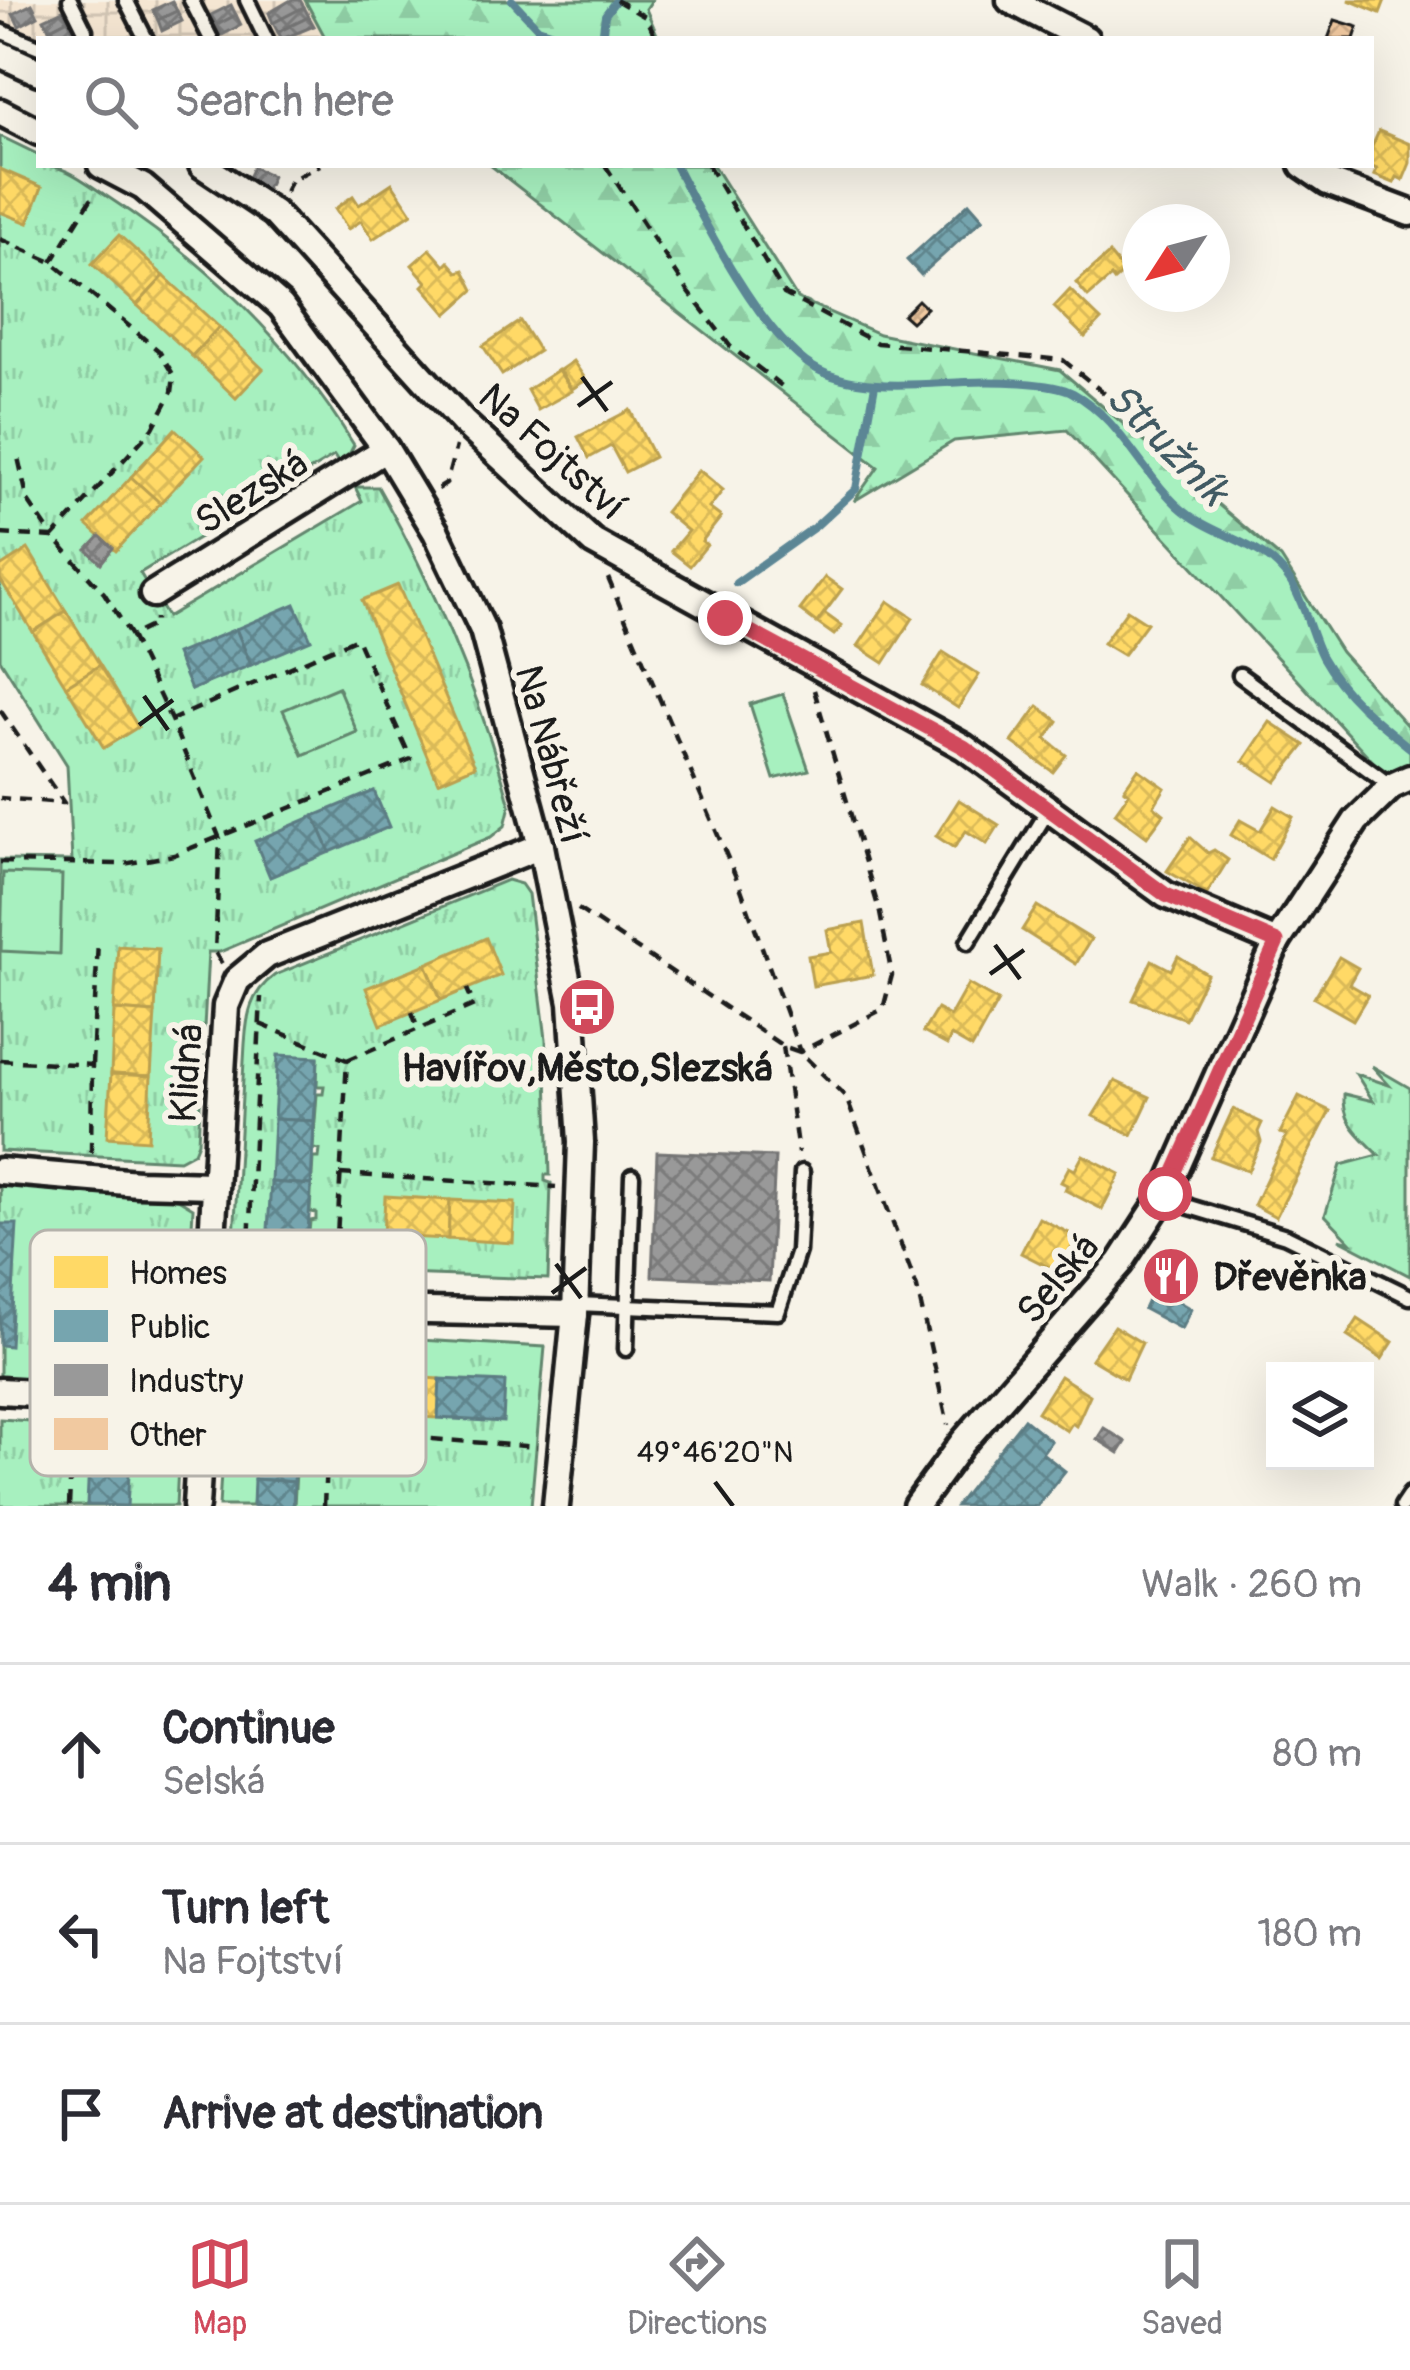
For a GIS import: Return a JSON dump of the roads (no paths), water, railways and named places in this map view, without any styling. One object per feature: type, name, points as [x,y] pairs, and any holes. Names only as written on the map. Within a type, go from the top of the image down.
[{"type":"street","points":[[1010,0],[1079,36]]},
{"type":"street","points":[[0,54],[36,71]]},
{"type":"street","points":[[0,112],[36,130]]},
{"type":"street","name":"Na Fojtství","points":[[206,168],[274,214],[463,422],[593,542],[964,747],[1166,895],[1277,942]]},
{"type":"street","points":[[1307,168],[1328,182],[1410,213]]},
{"type":"street","name":"Na Nábřeží","points":[[101,174],[143,187],[281,306],[386,449],[483,630],[542,846],[572,1003],[581,1142],[575,1309],[556,1506]]},
{"type":"street","name":"Slezská","points":[[154,594],[386,449]]},
{"type":"street","name":"Selská","points":[[916,1506],[963,1442],[1120,1263],[1165,1194],[1277,942],[1356,820],[1401,782]]},
{"type":"street","name":"Klidná","points":[[211,1230],[226,1006],[237,980],[267,956],[542,846]]},
{"type":"street","points":[[0,1171],[213,1185]]},
{"type":"street","points":[[426,1309],[575,1309]]},
{"type":"street","points":[[0,1391],[30,1393]]},
{"type":"street","name":"Klidná","points":[[196,1506],[198,1476]]},
{"type":"lane","points":[[70,0],[85,36]]},
{"type":"lane","points":[[126,0],[144,36]]},
{"type":"lane","points":[[191,0],[209,36]]},
{"type":"lane","points":[[247,0],[265,36]]},
{"type":"lane","points":[[0,31],[36,46]]},
{"type":"lane","points":[[1240,675],[1401,782]]},
{"type":"lane","points":[[968,942],[1049,809]]},
{"type":"lane","points":[[575,1309],[626,1306],[778,1312],[798,1251],[802,1172]]},
{"type":"lane","points":[[626,1348],[632,1176]]},
{"type":"lane","points":[[1165,1194],[1190,1207],[1286,1236],[1410,1297]]},
{"type":"lane","points":[[1402,1506],[1410,1495]]},
{"type":"waterway","name":"Stružník","points":[[512,0],[538,28],[561,36]]},
{"type":"waterway","points":[[602,36],[605,15],[616,0]]},
{"type":"waterway","name":"Stružník","points":[[677,168],[754,304],[773,330],[813,367],[867,383],[1005,382],[1073,393],[1104,417],[1178,506],[1279,567],[1340,684],[1410,748]]},
{"type":"waterway","points":[[736,583],[816,526],[856,489],[875,385]]},
{"type":"place","name":"Havířov,Město,Slezská","points":[[587,1007]]},
{"type":"place","name":"Dřevěnka","points":[[1171,1276]]}]
